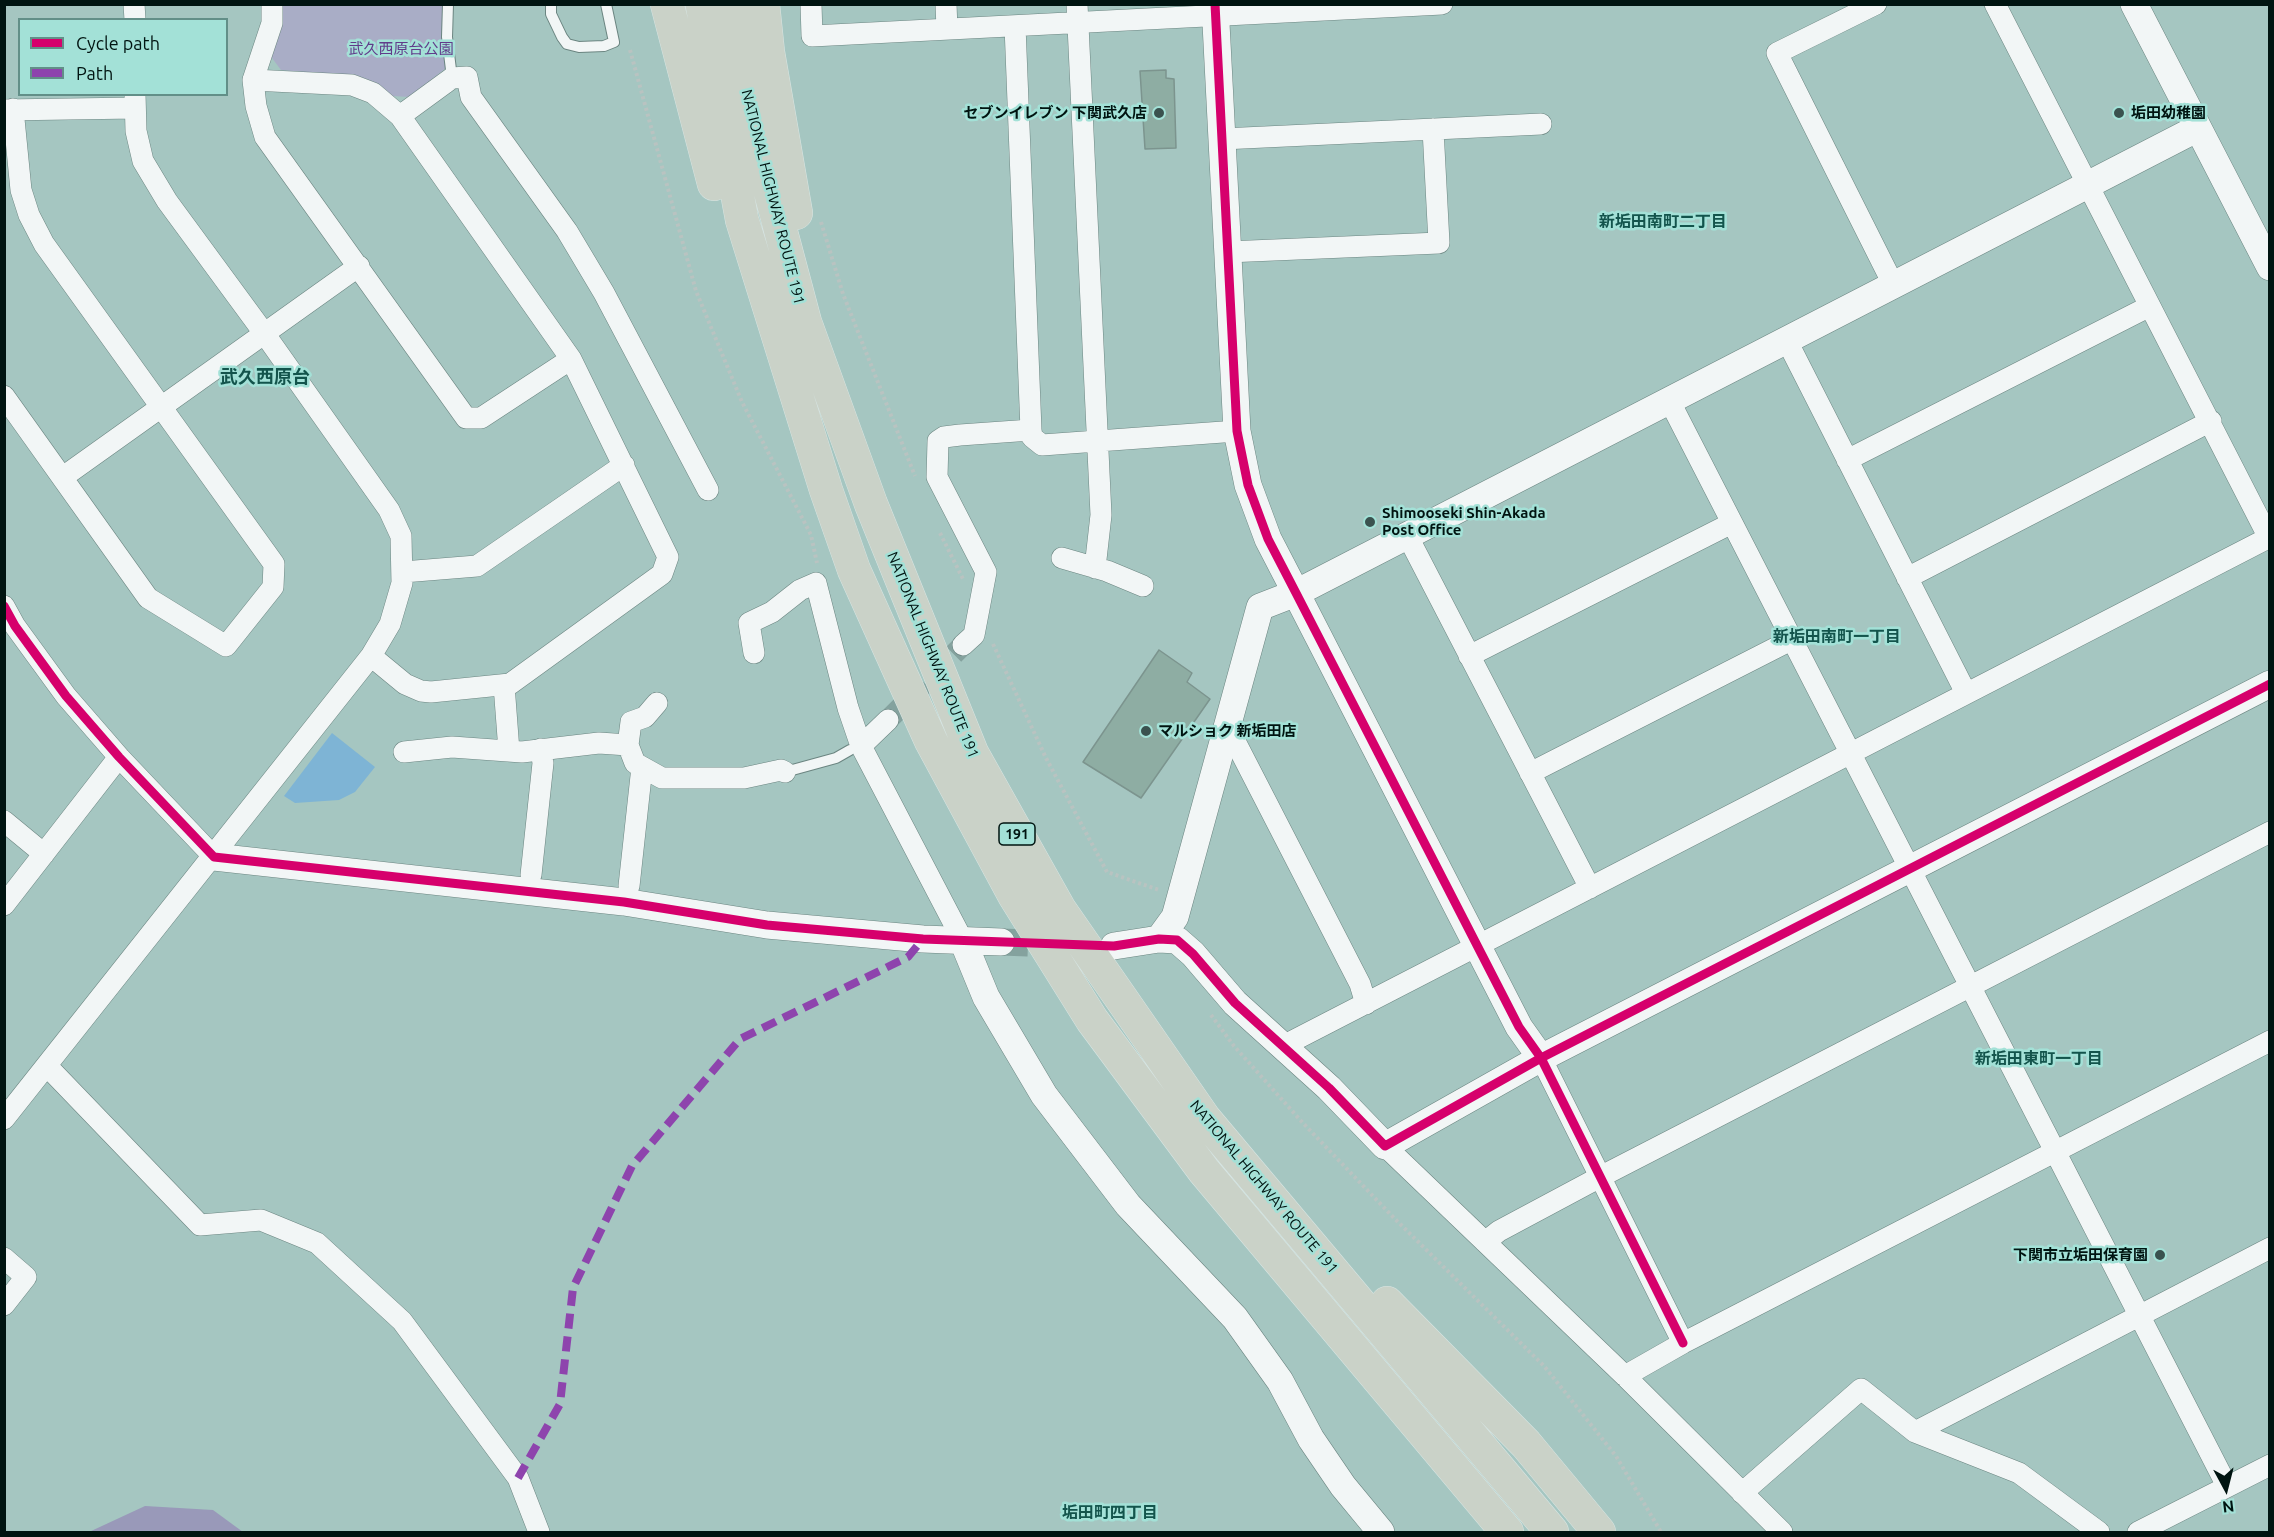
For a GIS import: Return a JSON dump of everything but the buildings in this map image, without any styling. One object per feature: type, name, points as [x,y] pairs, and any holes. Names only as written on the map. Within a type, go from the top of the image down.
[{"type":"highway","points":[[667,4],[717,196],[753,318],[825,490]]},
{"type":"highway","name":"NATIONAL HIGHWAY ROUTE 191","points":[[702,4],[742,220],[825,490],[854,570],[931,741],[1014,895],[1092,1020],[1197,1161],[1507,1533]]},
{"type":"highway","name":"NATIONAL HIGHWAY ROUTE 191","points":[[730,4],[748,108],[805,322],[871,504],[972,753],[1060,910],[1204,1118],[1552,1533]]},
{"type":"highway","points":[[763,4],[768,52],[798,224],[790,268]]},
{"type":"highway","points":[[1204,1118],[1526,1444],[1599,1533]]},
{"type":"highway","points":[[1347,1342],[1484,1533]]},
{"type":"street","points":[[272,4],[272,23],[254,80],[255,106],[265,137],[466,418],[481,418],[571,359]]},
{"type":"street","points":[[811,4],[812,36],[1015,26],[1077,14],[1442,4]]},
{"type":"street","points":[[946,4],[947,28]]},
{"type":"street","points":[[1281,1047],[2269,538],[2211,421],[1995,4]]},
{"type":"street","points":[[2134,4],[2270,267]]},
{"type":"street","points":[[1874,5],[1777,53],[1893,284]]},
{"type":"street","points":[[1215,10],[1237,431],[1248,485],[1268,539],[1519,1027],[1541,1058],[1683,1343]]},
{"type":"street","points":[[1077,14],[1098,442],[1100,525],[1095,568]]},
{"type":"street","points":[[1015,26],[1032,437],[1042,445],[1237,431]]},
{"type":"street","points":[[400,116],[452,78],[467,77],[471,97],[567,231],[604,293],[708,490]]},
{"type":"street","points":[[254,80],[352,85],[373,93],[400,116],[571,359],[668,557],[662,574],[510,684],[432,692],[421,691],[405,684],[371,657]]},
{"type":"street","points":[[4,396],[148,598],[226,646],[273,587],[274,564],[44,244],[29,215],[21,190],[9,110],[135,101],[139,148],[157,186],[398,524],[403,549],[403,572],[399,595],[390,624],[371,657],[4,1119]]},
{"type":"street","points":[[1222,139],[1363,130],[1373,133],[1541,124]]},
{"type":"street","points":[[1159,939],[1175,917],[1260,607],[1296,593],[2086,183],[2198,128]]},
{"type":"street","points":[[1227,252],[1439,243],[1433,129]]},
{"type":"street","points":[[63,477],[359,266]]},
{"type":"street","points":[[1847,460],[2151,306]]},
{"type":"street","points":[[1786,339],[1966,693]]},
{"type":"street","points":[[1669,400],[1911,867],[2227,1486]]},
{"type":"street","points":[[1907,578],[2211,421]]},
{"type":"street","points":[[963,645],[974,635],[986,572],[937,477],[938,441],[944,437],[960,435],[1032,430]]},
{"type":"street","points":[[403,572],[477,566],[624,465]]},
{"type":"street","points":[[1469,656],[1732,523]]},
{"type":"street","points":[[1407,535],[1590,888]]},
{"type":"street","points":[[1062,558],[1143,586]]},
{"type":"street","points":[[754,653],[749,623],[772,612],[800,590],[816,583],[848,708],[855,748],[963,942],[986,997],[1044,1095],[1128,1205],[1235,1318],[1280,1381],[1311,1439],[1336,1477],[1381,1533]]},
{"type":"street","points":[[4,606],[15,626],[66,696],[119,757],[214,857],[624,902],[767,925],[963,942],[1001,942]]},
{"type":"street","points":[[1530,773],[1793,639]]},
{"type":"street","points":[[1385,1146],[1541,1058],[2270,684]]},
{"type":"street","points":[[504,685],[510,751]]},
{"type":"street","points":[[657,703],[645,717],[632,722],[628,745],[635,763],[662,778],[744,778],[781,770],[785,772]]},
{"type":"street","points":[[855,748],[888,720]]},
{"type":"street","points":[[1225,734],[1238,745],[1360,984],[1366,1004]]},
{"type":"street","points":[[405,752],[452,747],[542,756],[599,743],[628,745]]},
{"type":"street","points":[[531,875],[542,756]]},
{"type":"street","points":[[4,905],[119,757]]},
{"type":"street","points":[[629,886],[642,767]]},
{"type":"street","points":[[4,821],[44,854]]},
{"type":"street","points":[[1485,1242],[1499,1232],[1600,1178],[2270,832]]},
{"type":"street","points":[[1114,946],[1159,939],[1177,940],[1193,954],[1235,1003],[1329,1088],[1385,1146],[1625,1376],[1782,1533]]},
{"type":"street","points":[[1625,1376],[1683,1343],[2270,1041]]},
{"type":"street","points":[[47,1066],[200,1225],[261,1220],[317,1244],[402,1321],[518,1478],[539,1533]]},
{"type":"street","points":[[1915,1432],[2270,1248]]},
{"type":"street","points":[[4,1258],[26,1277],[4,1305]]},
{"type":"street","points":[[1742,1493],[1861,1389],[1915,1432],[2019,1473],[2099,1533]]},
{"type":"street","points":[[2138,1533],[2270,1465]]},
{"type":"lane","points":[[448,4],[447,36],[452,78]]},
{"type":"lane","points":[[551,4],[551,14],[562,37],[567,44],[579,47],[604,46],[614,42],[606,4]]},
{"type":"lane","points":[[785,772],[837,758],[855,748]]},
{"type":"path","points":[[630,50],[696,291],[742,402],[811,535],[818,569]]},
{"type":"path","points":[[818,213],[843,294],[920,486]]},
{"type":"path","points":[[937,526],[978,608],[1007,679],[1107,872],[1112,876],[1165,892]]},
{"type":"path","points":[[1208,1011],[1234,1046],[1309,1130],[1394,1218],[1544,1366],[1616,1456],[1661,1533]]},
{"type":"green space","name":"武久西原台公園","points":[[282,5],[443,5],[446,68],[410,97],[392,96],[376,84],[348,76],[281,70],[269,54]]},
{"type":"shaded area","points":[[332,733],[375,767],[355,792],[339,800],[295,803],[284,796]]},
{"type":"shaded area","points":[[145,1506],[213,1510],[243,1532],[89,1532]]},
{"type":"tunnel","points":[[888,720],[963,645]]},
{"type":"tunnel","points":[[1001,942],[1061,944]]},
{"type":"marked path","points":[[518,1478],[560,1404],[573,1288],[632,1166],[740,1039],[908,957],[923,939]]},
{"type":"cycle path","points":[[1215,4],[1237,431],[1248,485],[1268,539],[1519,1027],[1541,1058],[1683,1343]]},
{"type":"cycle path","points":[[4,606],[15,626],[66,696],[119,757],[214,857],[624,902],[767,925],[923,939],[1114,946],[1159,939],[1177,940],[1193,954],[1235,1003],[1329,1088],[1385,1146],[1541,1058],[2270,684]]},
{"type":"place","name":"セブンイレブン 下関武久店","points":[[1159,113]]},
{"type":"place","name":"垢田幼稚園","points":[[2119,113]]},
{"type":"place","name":"Shimooseki Shin-Akada Post Office","points":[[1370,522]]},
{"type":"place","name":"マルショク 新垢田店","points":[[1146,731]]},
{"type":"place","name":"下関市立垢田保育園","points":[[2160,1255]]},
{"type":"district","name":"新垢田南町二丁目","points":[[1663,222]]},
{"type":"district","name":"武久西原台","points":[[265,377]]},
{"type":"district","name":"新垢田南町一丁目","points":[[1837,637]]},
{"type":"district","name":"新垢田東町一丁目","points":[[2039,1059]]},
{"type":"district","name":"垢田町四丁目","points":[[1110,1513]]}]
